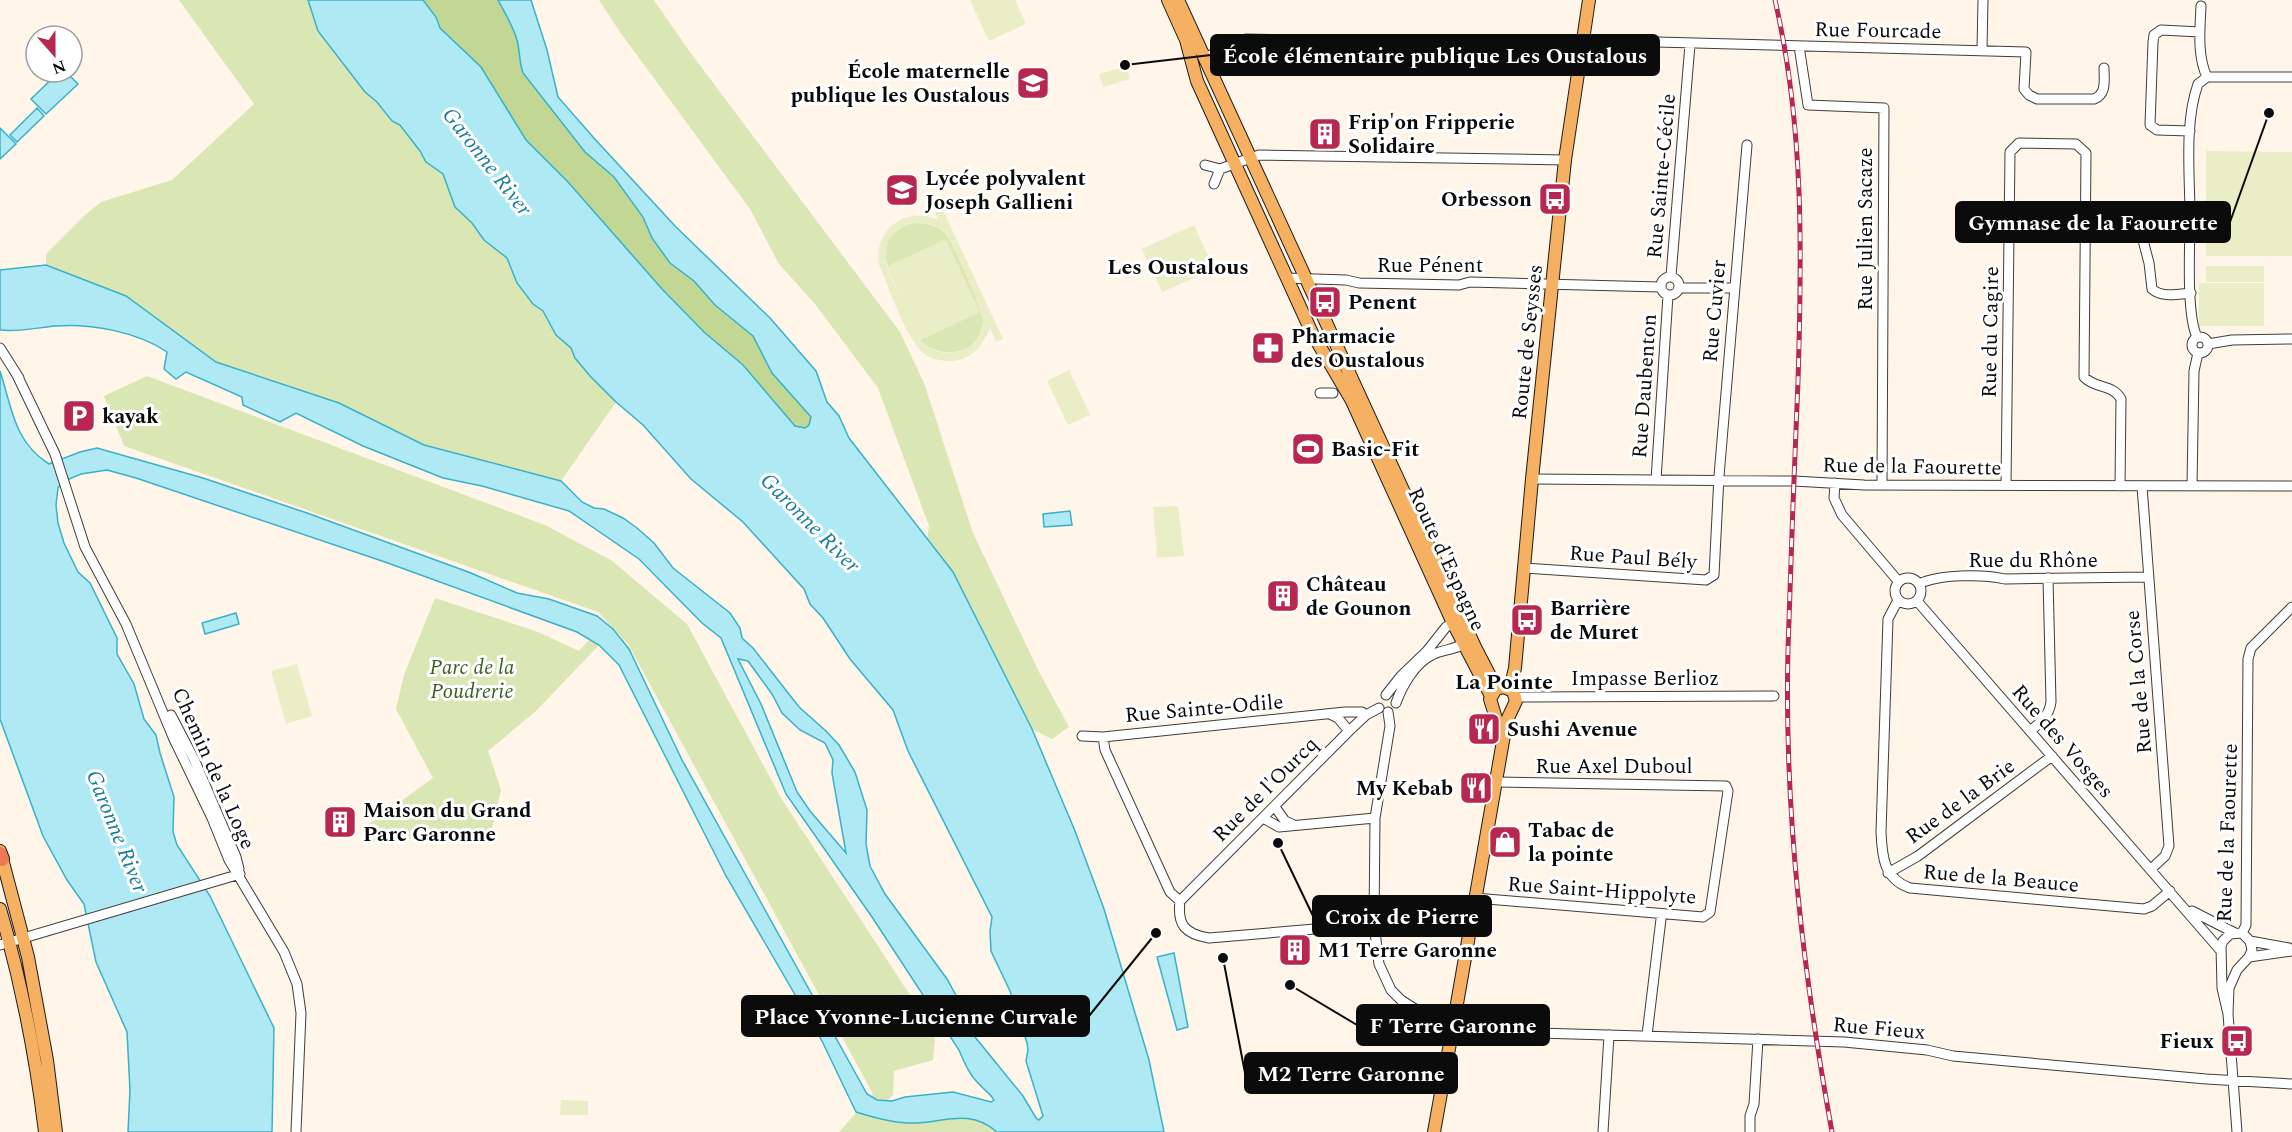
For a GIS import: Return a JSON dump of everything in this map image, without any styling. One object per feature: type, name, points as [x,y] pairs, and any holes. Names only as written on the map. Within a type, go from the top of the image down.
[{"type":"main road","name":"Route d'Espagne","points":[[1168,0],[1185,40],[1197,81],[1312,333],[1352,400],[1468,641],[1491,696]]},
{"type":"main road","name":"Route d'Espagne","points":[[1178,0],[1307,280],[1459,623]]},
{"type":"main road","name":"Route de Seysses","points":[[1509,691],[1515,668],[1565,160],[1589,0]]},
{"type":"main road","name":"Route d'Espagne","points":[[1468,641],[1491,678],[1509,691]]},
{"type":"main road","points":[[1434,1132],[1503,741],[1511,711],[1516,704],[1509,691],[1493,692],[1490,702],[1503,741]]},
{"type":"main road","points":[[1494,709],[1502,713],[1511,711]]},
{"type":"main road","points":[[1,855],[24,939],[47,1060],[56,1132]]},
{"type":"main road","points":[[0,909],[5,944],[38,1080],[45,1132]]},
{"type":"street","points":[[1982,50],[1983,0]]},
{"type":"street","points":[[2201,6],[2200,32],[2203,68],[2207,77]]},
{"type":"street","points":[[2190,131],[2157,130],[2150,125],[2153,42],[2154,35],[2161,30],[2200,32]]},
{"type":"street","name":"Rue Fourcade","points":[[1204,58],[1246,39],[1690,44],[2026,52],[2024,89],[2037,99],[2094,99],[2100,97],[2103,92],[2104,68]]},
{"type":"street","name":"Rue Sainte-Cécile","points":[[1671,276],[1690,44]]},
{"type":"street","name":"Rue Julien Sacaze","points":[[1799,46],[1808,105],[1884,108],[1882,485]]},
{"type":"street","points":[[2197,337],[2193,326],[2191,293],[2190,131],[2196,89],[2198,84],[2207,77],[2292,77]]},
{"type":"street","name":"Rue du Cagire","points":[[2006,485],[2010,152],[2019,143],[2076,144],[2086,153],[2084,377],[2090,384],[2112,389],[2121,399],[2120,486]]},
{"type":"street","name":"Rue Cuvier","points":[[1719,481],[1747,145]]},
{"type":"street","points":[[1205,165],[1220,169],[1259,155],[1565,160]]},
{"type":"street","points":[[1214,184],[1220,169]]},
{"type":"street","points":[[2139,225],[2149,263],[2152,289],[2156,294],[2163,295],[2191,293]]},
{"type":"street","points":[[1671,276],[1678,280],[1679,288],[1673,295],[1668,295],[1660,287],[1663,279],[1671,276]]},
{"type":"street","points":[[1287,278],[1307,280]]},
{"type":"street","name":"Rue Pénent","points":[[1307,280],[1459,285],[1470,282],[1660,287]]},
{"type":"street","points":[[1679,288],[1734,288]]},
{"type":"street","name":"Rue Daubenton","points":[[1656,480],[1668,295]]},
{"type":"street","points":[[2197,337],[2204,338],[2208,344]]},
{"type":"street","points":[[2192,486],[2194,371],[2198,353],[2192,345],[2197,337]]},
{"type":"street","points":[[2208,344],[2232,340],[2292,339]]},
{"type":"street","points":[[2198,353],[2205,351],[2208,344]]},
{"type":"street","name":"Chemin de la Loge","points":[[0,348],[42,414],[89,543],[135,630],[162,695],[194,759],[237,857],[240,874],[289,964],[297,984],[301,1013],[296,1132]]},
{"type":"street","points":[[1320,393],[1333,393]]},
{"type":"street","name":"Rue de la Faourette","points":[[1532,479],[1794,481],[1882,485],[2292,486]]},
{"type":"street","name":"Rue Paul Bély","points":[[1524,568],[1711,579],[1716,570],[1719,481]]},
{"type":"street","points":[[1834,483],[1834,498],[1842,515],[1899,582]]},
{"type":"street","name":"Rue de la Corse","points":[[2142,486],[2169,846],[2165,856],[2151,869]]},
{"type":"street","name":"Rue du Rhône","points":[[1919,584],[1939,578],[2148,577]]},
{"type":"street","points":[[1888,873],[1882,858],[1881,832],[1888,618],[1898,600],[1895,588],[1899,582],[1910,578],[1919,584],[1921,596],[1917,601],[1909,604],[1898,600]]},
{"type":"street","points":[[2030,731],[2046,717],[2051,702],[2048,578]]},
{"type":"street","name":"Rue des Vosges","points":[[1917,601],[2232,963],[2246,960]]},
{"type":"street","name":"Rue de la Faourette","points":[[2238,933],[2246,925],[2248,659],[2251,648],[2292,607]]},
{"type":"street","points":[[1459,623],[1446,627],[1428,651],[1401,676],[1386,695],[1379,699],[1379,708],[1385,712],[1395,708],[1407,680],[1431,655],[1468,641]]},
{"type":"street","name":"Impasse Berlioz","points":[[1509,691],[1774,696]]},
{"type":"street","points":[[1386,695],[1394,698],[1396,703]]},
{"type":"street","name":"Rue de l'Ourcq","points":[[1180,901],[1349,731],[1366,715],[1379,708]]},
{"type":"street","name":"Rue Sainte-Odile","points":[[1082,736],[1103,737],[1330,714],[1362,712],[1366,715]]},
{"type":"street","name":"Rue Fieux","points":[[1388,712],[1390,726],[1375,818],[1374,924],[1379,964],[1391,990],[1401,1000],[1423,1014],[1453,1023],[1538,1033],[1844,1042],[1927,1050],[1953,1056],[2292,1084]]},
{"type":"street","points":[[1330,714],[1338,718],[1349,731]]},
{"type":"street","points":[[1103,737],[1105,750],[1170,892],[1180,901],[1178,913],[1186,928],[1194,936],[1209,938],[1374,924]]},
{"type":"street","name":"Rue de la Brie","points":[[1888,873],[1918,856],[2052,756]]},
{"type":"street","name":"Rue Axel Duboul","points":[[1496,782],[1719,784],[1726,786],[1728,791]]},
{"type":"street","name":"Rue Saint-Hippolyte","points":[[1475,898],[1703,917],[1710,912],[1728,791]]},
{"type":"street","points":[[1275,807],[1285,821],[1292,824]]},
{"type":"street","points":[[1263,818],[1280,826],[1375,818]]},
{"type":"street","name":"Rue de la Beauce","points":[[1888,873],[1899,885],[1910,888],[2144,909],[2152,906],[2170,891]]},
{"type":"street","points":[[5,944],[240,874]]},
{"type":"street","name":"Rue des Vosges","points":[[2183,905],[2199,916],[2238,933],[2250,941]]},
{"type":"street","points":[[1647,1035],[1661,919]]},
{"type":"street","points":[[2228,1014],[2222,988],[2223,941],[2238,933]]},
{"type":"street","points":[[2237,1132],[2228,1014],[2229,988],[2252,950],[2250,941],[2292,950]]},
{"type":"street","points":[[2246,960],[2292,950]]},
{"type":"street","points":[[1602,1132],[1609,1035]]},
{"type":"street","points":[[1750,1132],[1750,1116],[1755,1104],[1758,1039]]},
{"type":"green space","points":[[179,0],[308,0],[318,31],[365,92],[377,102],[392,121],[400,125],[426,162],[444,174],[455,207],[472,223],[484,240],[507,258],[533,304],[543,311],[556,335],[571,348],[575,358],[590,376],[616,402],[561,481],[424,445],[339,403],[216,362],[126,296],[46,265],[46,254],[101,202],[172,180],[254,104]]},
{"type":"green space","points":[[423,0],[498,0],[515,35],[523,73],[585,152],[614,177],[643,217],[652,238],[670,263],[694,281],[715,305],[753,336],[772,373],[811,417],[809,425],[805,428],[795,426],[743,365],[704,332],[662,289],[568,182],[526,140],[481,67],[440,28],[436,17]]},
{"type":"green space","points":[[599,0],[654,0],[687,48],[900,332],[924,383],[973,533],[1039,672],[1069,727],[1052,739],[1032,729],[953,572],[927,539],[929,526],[878,388],[815,304],[779,264],[750,209]]},
{"type":"green space","points":[[970,0],[1015,0],[1026,24],[989,41]]},
{"type":"green space","points":[[1127,66],[1130,79],[1103,87],[1099,74]]},
{"type":"green space","points":[[2206,151],[2292,152],[2292,256],[2206,256]]},
{"type":"green space","points":[[942,208],[1003,339],[996,342],[990,328],[982,344],[974,352],[955,361],[935,359],[923,353],[917,346],[904,325],[879,265],[878,252],[881,241],[894,224],[904,218],[914,216],[926,216],[938,220],[935,212]],"holes":[[[913,223],[937,227],[948,237],[982,315],[981,332],[968,348],[959,352],[939,351],[929,347],[921,340],[980,312],[946,239],[888,266],[903,300],[891,278],[888,267],[886,256],[887,246],[891,237],[900,229]]]},
{"type":"green space","points":[[913,223],[931,225],[947,235],[978,304],[983,320],[981,332],[976,341],[960,351],[940,351],[921,341],[890,273],[886,253],[887,244],[891,236]]},
{"type":"green space","points":[[1194,225],[1214,269],[1162,292],[1142,249]]},
{"type":"green space","points":[[2206,266],[2264,266],[2264,282],[2206,282]]},
{"type":"green space","points":[[2199,283],[2264,283],[2264,326],[2199,326]]},
{"type":"green space","points":[[1069,370],[1090,415],[1068,425],[1047,381]]},
{"type":"green space","points":[[147,376],[545,525],[611,560],[687,624],[781,798],[929,1024],[935,1039],[933,1060],[894,1071],[893,1095],[870,1116],[907,1123],[954,1119],[975,1120],[997,1132],[839,1132],[873,1094],[628,644],[598,612],[124,446],[104,396]]},
{"type":"green space","points":[[1178,506],[1184,556],[1157,558],[1153,507]]},
{"type":"green space","name":"Parc de la Poudrerie","points":[[435,598],[538,632],[579,651],[590,639],[599,645],[536,711],[488,751],[501,790],[491,833],[370,842],[365,827],[433,778],[396,709],[404,675]]},
{"type":"green space","points":[[297,664],[312,716],[286,724],[271,671]]},
{"type":"green space","points":[[561,1100],[588,1101],[588,1115],[560,1115]]},
{"type":"water","name":"Garonne River","points":[[308,0],[423,0],[436,17],[440,28],[481,67],[526,140],[568,182],[662,289],[704,332],[743,365],[795,426],[805,428],[809,425],[811,417],[772,373],[753,336],[715,305],[694,281],[670,263],[652,238],[643,217],[614,177],[585,152],[523,73],[515,35],[498,0],[531,0],[547,50],[558,97],[675,226],[770,318],[816,371],[827,402],[839,416],[849,438],[953,572],[1032,729],[1075,831],[1104,909],[1149,1060],[1164,1132],[997,1132],[986,1124],[964,1118],[907,1123],[856,1112],[822,1041],[726,876],[619,665],[599,645],[577,632],[385,562],[107,470],[81,474],[62,482],[58,488],[56,505],[58,523],[64,543],[78,572],[90,583],[117,638],[117,654],[134,684],[144,719],[156,735],[174,797],[173,832],[177,845],[210,896],[274,1028],[272,1132],[128,1132],[130,1090],[127,1032],[96,962],[84,904],[67,880],[43,836],[0,719],[0,371],[21,435],[37,455],[49,464],[97,448],[203,478],[471,573],[517,593],[549,599],[597,616],[613,629],[629,649],[682,760],[867,1094],[877,1100],[892,1101],[905,1097],[953,1092],[991,1102],[994,1100],[970,1073],[959,1050],[872,917],[786,794],[721,638],[702,623],[639,559],[569,511],[482,486],[443,478],[363,446],[296,413],[280,422],[243,405],[242,397],[186,372],[176,379],[164,369],[167,352],[142,339],[113,330],[69,325],[0,330],[0,270],[46,265],[126,296],[216,362],[339,403],[424,445],[561,481],[582,502],[594,508],[604,509],[637,528],[654,543],[673,568],[730,613],[740,628],[742,638],[753,648],[799,707],[839,745],[855,772],[867,810],[866,844],[870,866],[885,894],[947,979],[964,1010],[975,1037],[1023,1096],[1036,1118],[1039,1120],[1043,1116],[1026,1061],[1027,1043],[1010,991],[991,951],[992,917],[908,751],[893,710],[850,659],[823,618],[810,604],[804,589],[743,522],[691,479],[643,425],[590,376],[575,358],[571,348],[556,335],[543,311],[533,304],[517,283],[507,258],[484,240],[472,223],[455,207],[443,174],[426,162],[400,125],[392,121],[377,102],[365,92],[318,31]],"holes":[[[738,659],[748,661],[772,694],[782,713],[800,730],[825,743],[833,760],[832,773],[846,853],[797,792],[761,704]]]},
{"type":"water","points":[[47,84],[78,84],[46,114],[31,99]]},
{"type":"water","points":[[37,108],[44,116],[17,142],[10,135]]},
{"type":"water","points":[[0,128],[16,144],[0,159]]},
{"type":"water","points":[[1070,511],[1072,525],[1044,527],[1043,514]]},
{"type":"water","points":[[236,613],[239,624],[205,634],[202,623]]},
{"type":"water","points":[[1174,953],[1188,1027],[1177,1030],[1157,957]]},
{"type":"railway","points":[[1775,0],[1784,47],[1796,142],[1800,237],[1798,381],[1788,649],[1789,771],[1804,952],[1832,1132]]},
{"type":"place","name":"École élémentaire publique Les Oustalous","points":[[1125,65]]},
{"type":"place","name":"École maternelle publique les Oustalous","points":[[1033,83]]},
{"type":"place","name":"Gymnase de la Faourette","points":[[2269,113]]},
{"type":"place","name":"Frip'on Fripperie Solidaire","points":[[1325,134]]},
{"type":"place","name":"Lycée polyvalent Joseph Gallieni","points":[[902,190]]},
{"type":"place","name":"Orbesson","points":[[1555,199]]},
{"type":"place","name":"Penent","points":[[1325,302]]},
{"type":"place","name":"Pharmacie des Oustalous","points":[[1268,348]]},
{"type":"place","name":"kayak","points":[[79,416]]},
{"type":"place","name":"Basic-Fit","points":[[1308,449]]},
{"type":"place","name":"Château de Gounon","points":[[1283,596]]},
{"type":"place","name":"Barrière de Muret","points":[[1527,620]]},
{"type":"place","name":"Sushi Avenue","points":[[1484,729]]},
{"type":"place","name":"My Kebab","points":[[1476,788]]},
{"type":"place","name":"Maison du Grand Parc Garonne","points":[[340,822]]},
{"type":"place","name":"Tabac de la pointe","points":[[1505,842]]},
{"type":"place","name":"Croix de Pierre","points":[[1278,843]]},
{"type":"place","name":"Place Yvonne-Lucienne Curvale","points":[[1156,933]]},
{"type":"place","name":"M1 Terre Garonne","points":[[1295,950]]},
{"type":"place","name":"M2 Terre Garonne","points":[[1223,958]]},
{"type":"place","name":"F Terre Garonne","points":[[1290,985]]},
{"type":"place","name":"Fieux","points":[[2237,1041]]},
{"type":"district","name":"Les Oustalous","points":[[1178,266]]},
{"type":"district","name":"La Pointe","points":[[1504,681]]}]
